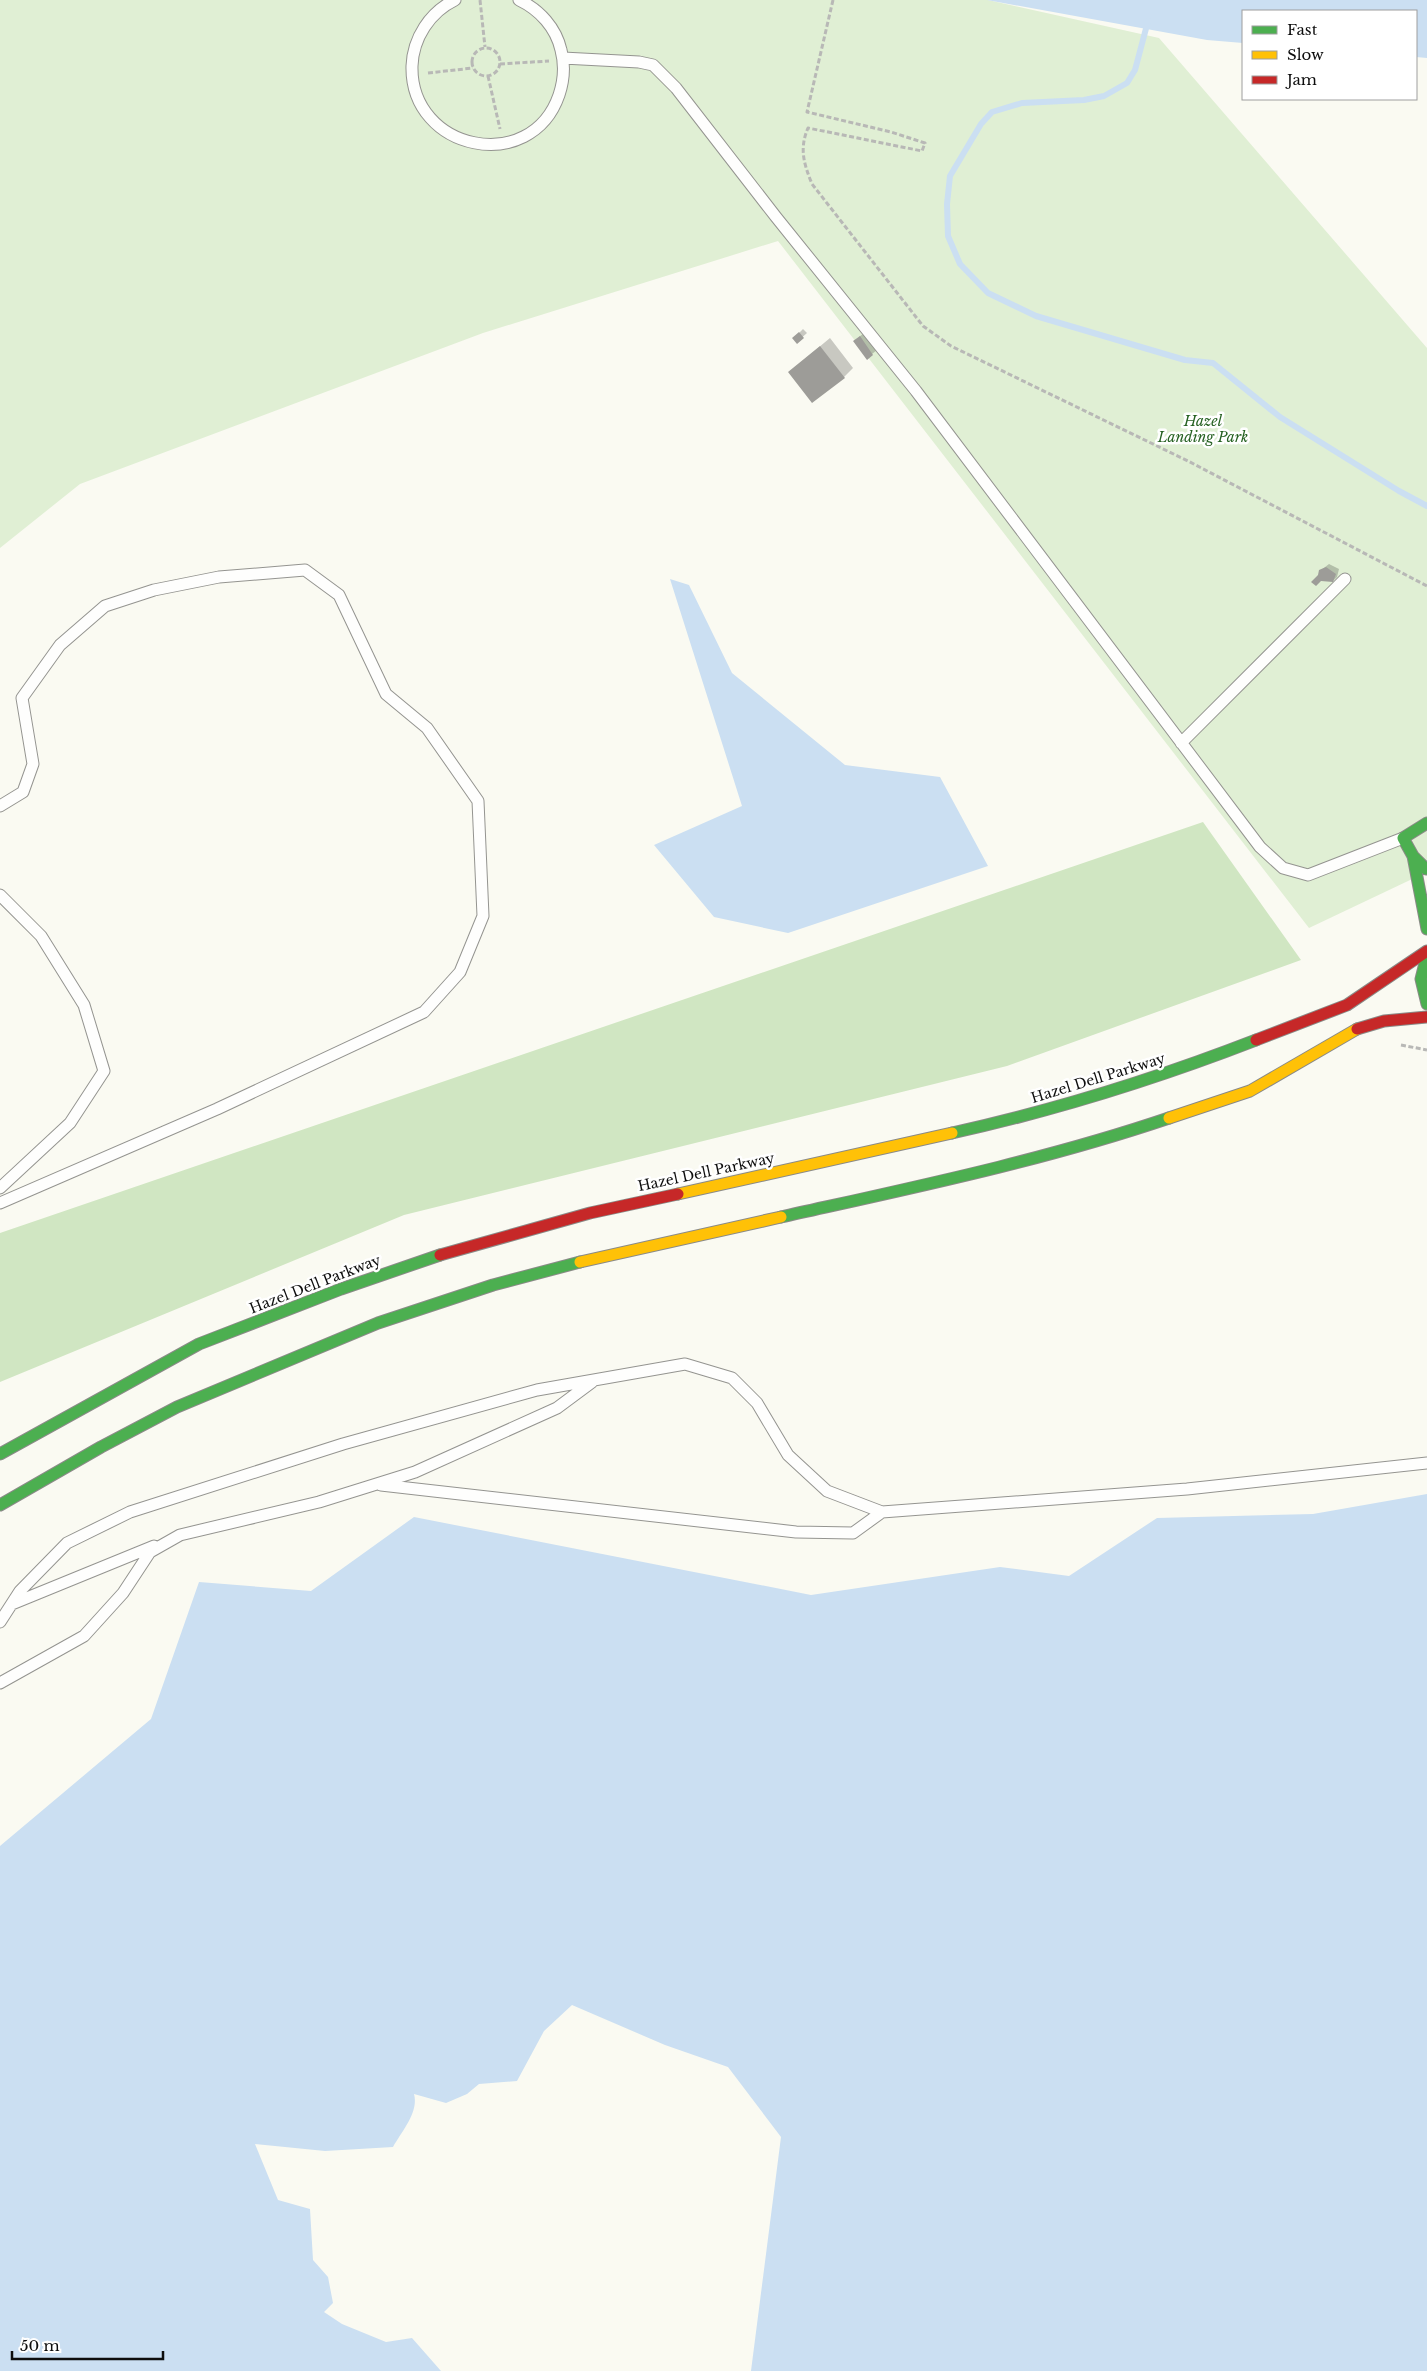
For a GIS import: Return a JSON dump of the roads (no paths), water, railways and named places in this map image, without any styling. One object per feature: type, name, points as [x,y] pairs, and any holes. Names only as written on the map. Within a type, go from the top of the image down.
[{"type":"main road","points":[[1427,823],[1403,838],[1413,856],[1427,870]]},
{"type":"main road","points":[[1413,856],[1427,929]]},
{"type":"main road","name":"Hazel Dell Parkway","points":[[0,1454],[199,1344],[384,1274],[506,1235],[590,1212],[985,1126],[1127,1086],[1231,1050],[1347,1005],[1427,951]]},
{"type":"main road","points":[[1427,955],[1422,966],[1421,984],[1427,1004]]},
{"type":"main road","points":[[0,1506],[101,1447],[177,1407],[378,1323],[492,1285],[564,1265],[994,1169],[1093,1143],[1250,1091],[1359,1028],[1384,1020],[1427,1017]]},
{"type":"lane","points":[[456,0],[434,14],[424,27],[414,50],[412,76],[417,96],[423,109],[442,130],[461,140],[482,145],[503,144],[524,136],[542,123],[556,105],[563,83],[563,59],[559,42],[552,27],[541,14],[519,0]]},
{"type":"lane","points":[[563,59],[639,62],[653,65],[676,88],[776,217],[916,391],[1182,743],[1246,831],[1260,847],[1283,868],[1308,875],[1403,838]]},
{"type":"lane","points":[[0,806],[23,792],[33,764],[22,698],[60,645],[105,606],[154,590],[219,577],[305,570],[339,595],[386,694],[427,728],[478,801],[483,916],[460,972],[424,1012],[217,1108],[0,1203]]},
{"type":"lane","points":[[1182,743],[1345,579]]},
{"type":"lane","points":[[0,894],[41,936],[84,1005],[104,1071],[70,1123],[0,1188]]},
{"type":"lane","points":[[0,1622],[20,1591],[67,1543],[130,1512],[343,1444],[537,1390],[685,1364],[732,1378],[757,1403],[788,1455],[826,1491],[882,1512],[1187,1489],[1427,1463]]},
{"type":"lane","points":[[12,1604],[180,1535],[319,1502],[416,1472],[557,1408],[594,1380]]},
{"type":"lane","points":[[375,1485],[796,1532],[853,1533],[882,1512]]},
{"type":"lane","points":[[0,1683],[84,1636],[123,1592],[150,1552],[180,1535]]},
{"type":"water","points":[[987,0],[1427,0],[1427,58],[1417,57],[1417,10],[1242,10],[1242,43],[1207,40]]},
{"type":"water","points":[[670,579],[689,585],[732,673],[845,765],[940,777],[988,866],[788,933],[714,917],[654,845],[742,806]]},
{"type":"water","points":[[1427,1494],[1427,2371],[751,2371],[781,2137],[728,2067],[665,2045],[572,2005],[544,2031],[517,2081],[479,2084],[467,2094],[446,2103],[414,2094],[415,2101],[412,2114],[393,2147],[325,2151],[255,2144],[278,2200],[310,2209],[313,2260],[328,2277],[333,2303],[324,2312],[342,2324],[386,2342],[412,2338],[441,2371],[0,2371],[0,1846],[151,1719],[199,1582],[311,1591],[414,1517],[811,1595],[1000,1567],[1069,1576],[1157,1518],[1313,1514]]},
{"type":"waterway","points":[[1148,21],[1135,70],[1127,83],[1104,96],[1084,100],[1022,103],[992,112],[981,124],[950,176],[947,204],[948,236],[960,264],[988,293],[1036,316],[1185,360],[1213,363],[1280,417],[1399,491],[1427,506]]},
{"type":"park label","name":"Hazel Landing Park","points":[[1203,430]]}]
